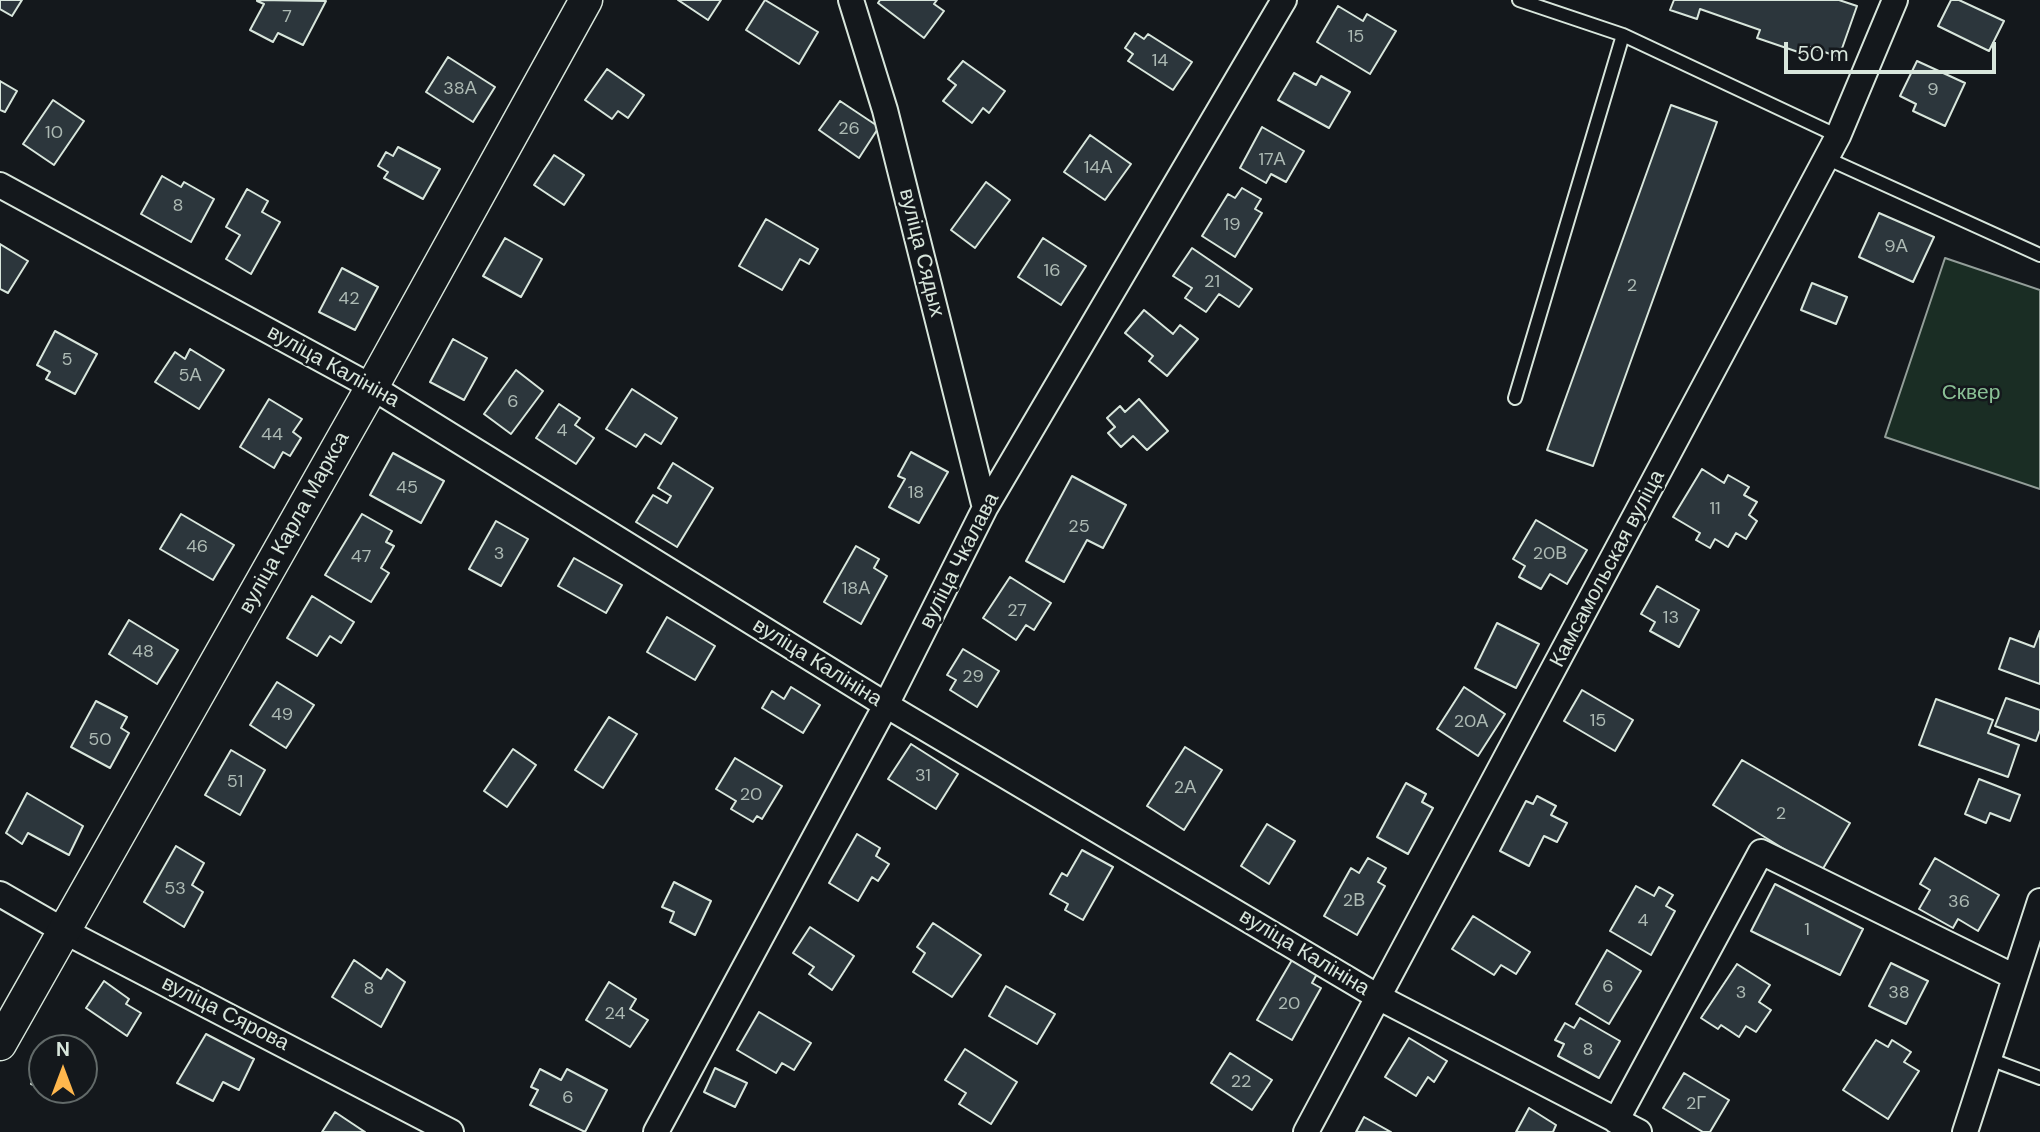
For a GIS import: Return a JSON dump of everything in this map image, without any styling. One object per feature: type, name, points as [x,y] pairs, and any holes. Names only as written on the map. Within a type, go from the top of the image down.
[{"type":"street","name":"вуліца Карла Маркса","points":[[0,1044],[66,932],[372,387],[586,0]]},
{"type":"street","name":"вуліца Сядых","points":[[852,0],[885,110],[985,508]]},
{"type":"street","name":"вуліца Чкалава","points":[[656,1132],[886,705],[985,508],[1283,0]]},
{"type":"street","name":"Камсамольская вуліца","points":[[1306,1132],[1380,998],[1838,136],[1895,0]]},
{"type":"street","name":"вуліца Калініна","points":[[0,185],[372,387],[886,705],[1380,998],[1639,1132]]},
{"type":"street","points":[[1616,1121],[1761,852],[2015,977]]},
{"type":"street","name":"вуліца Сярова","points":[[0,894],[66,932],[451,1132]]},
{"type":"street","points":[[1965,1132],[2040,901]]},
{"type":"lane","points":[[1518,0],[1623,35],[1838,136]]},
{"type":"lane","points":[[1515,398],[1623,35]]},
{"type":"lane","points":[[1826,159],[2040,255]]},
{"type":"lane","points":[[1987,1058],[2040,1078]]},
{"type":"green space","name":"Сквер","points":[[1945,258],[2040,290],[2040,489],[1885,437]]},
{"type":"building","points":[[0,0],[22,0],[12,16],[0,9]]},
{"type":"building","points":[[678,0],[721,0],[708,20]]},
{"type":"building","points":[[765,0],[818,32],[799,64],[746,30]]},
{"type":"building","points":[[880,0],[937,0],[934,4],[944,11],[924,38],[878,3]]},
{"type":"building","points":[[1674,0],[1839,0],[1857,6],[1839,57],[1807,46],[1804,54],[1757,38],[1760,30],[1700,9],[1697,19],[1670,10]]},
{"type":"building","points":[[1951,0],[1959,0],[2004,21],[1989,51],[1938,26]]},
{"type":"building","points":[[257,1],[326,1],[303,45],[278,33],[273,42],[250,30],[264,4]]},
{"type":"building","points":[[1338,6],[1363,21],[1367,14],[1396,31],[1370,74],[1317,42]]},
{"type":"building","points":[[1135,33],[1144,39],[1148,34],[1192,62],[1173,90],[1128,61],[1133,54],[1125,48]]},
{"type":"building","points":[[448,57],[495,87],[473,122],[426,92]]},
{"type":"building","points":[[963,61],[1005,91],[989,113],[983,108],[972,123],[943,101],[956,85],[948,79]]},
{"type":"building","points":[[1917,61],[1965,83],[1945,126],[1913,111],[1916,104],[1900,96]]},
{"type":"building","points":[[607,69],[644,95],[628,118],[618,111],[612,119],[585,100]]},
{"type":"building","points":[[1294,73],[1316,85],[1321,76],[1350,92],[1329,128],[1278,100]]},
{"type":"building","points":[[0,81],[17,91],[5,112],[0,110]]},
{"type":"building","points":[[53,100],[84,121],[54,165],[23,144]]},
{"type":"building","points":[[840,101],[879,127],[859,158],[819,130]]},
{"type":"building","points":[[1671,105],[1717,122],[1593,466],[1547,450]]},
{"type":"building","points":[[1262,127],[1304,151],[1286,182],[1271,174],[1266,183],[1240,168]]},
{"type":"building","points":[[1090,135],[1131,164],[1105,200],[1064,172]]},
{"type":"building","points":[[398,147],[440,169],[423,199],[384,178],[388,172],[378,166],[386,152],[393,156]]},
{"type":"building","points":[[554,155],[584,175],[564,205],[534,185]]},
{"type":"building","points":[[162,176],[181,187],[184,182],[214,199],[191,242],[141,214]]},
{"type":"building","points":[[986,182],[1010,200],[975,248],[951,230]]},
{"type":"building","points":[[1242,188],[1261,199],[1255,209],[1262,213],[1235,257],[1202,236],[1228,194],[1235,198]]},
{"type":"building","points":[[247,189],[268,201],[262,212],[280,222],[251,274],[226,259],[240,235],[226,227]]},
{"type":"building","points":[[1879,213],[1934,237],[1913,282],[1859,257]]},
{"type":"building","points":[[766,219],[818,249],[809,264],[800,259],[782,290],[739,266]]},
{"type":"building","points":[[505,238],[542,259],[521,297],[483,276]]},
{"type":"building","points":[[1043,238],[1086,266],[1061,305],[1018,277]]},
{"type":"building","points":[[0,244],[28,261],[8,293],[0,289]]},
{"type":"building","points":[[1192,248],[1252,289],[1239,307],[1219,294],[1206,312],[1185,298],[1192,288],[1173,276]]},
{"type":"building","points":[[342,268],[378,287],[355,330],[319,312]]},
{"type":"building","points":[[1812,283],[1847,297],[1836,324],[1801,310]]},
{"type":"building","points":[[1144,310],[1173,334],[1180,325],[1198,339],[1167,376],[1149,361],[1153,356],[1125,333]]},
{"type":"building","points":[[55,331],[97,354],[75,394],[46,379],[50,372],[37,365]]},
{"type":"building","points":[[453,339],[487,358],[464,400],[430,382]]},
{"type":"building","points":[[190,349],[224,370],[199,409],[155,382],[175,352],[185,359]]},
{"type":"building","points":[[516,370],[543,391],[511,434],[484,414]]},
{"type":"building","points":[[632,389],[677,418],[661,444],[645,434],[636,447],[606,429]]},
{"type":"building","points":[[269,399],[302,419],[293,432],[301,438],[290,456],[283,452],[274,468],[240,447]]},
{"type":"building","points":[[1139,399],[1168,431],[1147,450],[1133,436],[1121,447],[1108,433],[1115,427],[1107,418],[1120,406],[1125,412]]},
{"type":"building","points":[[559,404],[580,418],[575,425],[594,438],[576,464],[536,438]]},
{"type":"building","points":[[911,452],[948,472],[919,523],[889,507],[905,479],[898,476]]},
{"type":"building","points":[[393,453],[444,481],[421,523],[370,495]]},
{"type":"building","points":[[673,463],[713,488],[677,547],[636,522],[653,495],[667,503],[671,496],[658,488]]},
{"type":"building","points":[[1702,469],[1724,483],[1728,475],[1749,487],[1744,495],[1757,502],[1749,515],[1757,521],[1746,539],[1736,533],[1728,547],[1715,539],[1710,548],[1696,540],[1700,533],[1673,517]]},
{"type":"building","points":[[1072,476],[1126,505],[1103,548],[1087,540],[1064,582],[1026,561]]},
{"type":"building","points":[[181,514],[234,545],[213,580],[160,549]]},
{"type":"building","points":[[362,514],[392,531],[386,542],[394,546],[381,568],[389,573],[371,602],[325,575]]},
{"type":"building","points":[[1536,520],[1587,550],[1567,584],[1550,574],[1541,589],[1519,577],[1525,566],[1513,559]]},
{"type":"building","points":[[496,521],[528,539],[501,586],[469,569]]},
{"type":"building","points":[[856,546],[879,559],[874,568],[887,576],[861,624],[824,602]]},
{"type":"building","points":[[574,558],[622,585],[606,613],[558,586]]},
{"type":"building","points":[[1010,577],[1051,603],[1034,630],[1026,625],[1016,640],[983,618]]},
{"type":"building","points":[[1657,586],[1699,610],[1679,647],[1650,631],[1655,622],[1641,614]]},
{"type":"building","points":[[312,596],[354,622],[341,643],[330,636],[317,656],[287,638]]},
{"type":"building","points":[[667,617],[715,646],[695,680],[647,652]]},
{"type":"building","points":[[129,620],[178,650],[157,684],[109,654]]},
{"type":"building","points":[[1497,623],[1539,644],[1516,688],[1475,668]]},
{"type":"building","points":[[2040,631],[2040,684],[1999,669],[2010,638],[2034,647]]},
{"type":"building","points":[[963,649],[999,671],[977,707],[950,690],[956,680],[947,675]]},
{"type":"building","points":[[277,682],[314,705],[286,748],[250,725]]},
{"type":"building","points":[[791,687],[820,705],[803,733],[762,708],[772,691],[784,699]]},
{"type":"building","points":[[1464,687],[1505,714],[1478,756],[1437,729]]},
{"type":"building","points":[[1582,690],[1633,720],[1615,751],[1564,721]]},
{"type":"building","points":[[2006,698],[2040,710],[2040,730],[2036,741],[1995,726]]},
{"type":"building","points":[[1936,699],[1993,720],[1988,733],[2019,745],[2008,777],[1919,745]]},
{"type":"building","points":[[96,701],[127,717],[121,728],[129,733],[110,768],[71,747]]},
{"type":"building","points":[[609,717],[637,734],[603,788],[575,770]]},
{"type":"building","points":[[911,744],[958,774],[936,809],[888,779]]},
{"type":"building","points":[[1185,747],[1222,770],[1184,830],[1147,806]]},
{"type":"building","points":[[513,749],[536,765],[507,807],[484,791]]},
{"type":"building","points":[[231,750],[265,770],[240,815],[205,795]]},
{"type":"building","points":[[735,758],[782,786],[762,819],[757,816],[753,822],[731,809],[736,801],[716,789]]},
{"type":"building","points":[[1742,760],[1850,823],[1821,872],[1713,805]]},
{"type":"building","points":[[1979,779],[2020,795],[2010,821],[1990,813],[1986,823],[1965,814]]},
{"type":"building","points":[[1406,783],[1426,794],[1422,802],[1433,808],[1408,854],[1377,837]]},
{"type":"building","points":[[27,793],[83,826],[69,855],[28,833],[22,844],[6,833]]},
{"type":"building","points":[[1537,796],[1556,806],[1551,815],[1567,823],[1557,842],[1544,836],[1529,866],[1500,851],[1526,801],[1533,804]]},
{"type":"building","points":[[1267,824],[1295,841],[1269,884],[1241,866]]},
{"type":"building","points":[[857,834],[880,848],[876,856],[889,864],[878,881],[872,877],[858,901],[829,883]]},
{"type":"building","points":[[176,846],[204,863],[192,885],[203,892],[184,927],[144,902]]},
{"type":"building","points":[[1082,850],[1113,867],[1083,920],[1065,910],[1068,904],[1050,894],[1062,873],[1067,876]]},
{"type":"building","points":[[1368,858],[1386,868],[1378,882],[1385,886],[1357,935],[1324,916],[1351,868],[1359,873]]},
{"type":"building","points":[[1935,858],[1999,895],[1978,931],[1958,919],[1953,928],[1919,909],[1930,890],[1920,884]]},
{"type":"building","points":[[674,882],[711,901],[695,935],[670,922],[674,912],[662,907]]},
{"type":"building","points":[[1775,884],[1863,929],[1840,975],[1751,931]]},
{"type":"building","points":[[1636,886],[1654,896],[1659,887],[1673,895],[1666,906],[1675,911],[1651,955],[1610,931]]},
{"type":"building","points":[[1473,916],[1530,952],[1516,974],[1501,965],[1494,975],[1452,949]]},
{"type":"building","points":[[933,923],[981,955],[952,997],[913,972],[925,953],[917,947]]},
{"type":"building","points":[[810,927],[854,956],[832,990],[809,974],[814,967],[793,953]]},
{"type":"building","points":[[1607,950],[1641,971],[1609,1024],[1576,1004]]},
{"type":"building","points":[[354,960],[381,979],[387,969],[405,982],[381,1027],[332,997]]},
{"type":"building","points":[[1292,960],[1317,974],[1312,983],[1321,988],[1292,1040],[1257,1020]]},
{"type":"building","points":[[1891,963],[1928,981],[1906,1024],[1869,1006]]},
{"type":"building","points":[[1737,964],[1770,985],[1759,1002],[1771,1010],[1756,1032],[1746,1026],[1739,1037],[1721,1025],[1718,1029],[1701,1018]]},
{"type":"building","points":[[104,981],[129,999],[126,1004],[141,1013],[127,1036],[86,1008]]},
{"type":"building","points":[[609,982],[636,999],[630,1009],[648,1020],[630,1047],[586,1020]]},
{"type":"building","points":[[1006,986],[1055,1014],[1037,1044],[989,1016]]},
{"type":"building","points":[[759,1012],[811,1043],[794,1070],[782,1063],[776,1073],[737,1050]]},
{"type":"building","points":[[1580,1018],[1620,1041],[1599,1078],[1558,1056],[1564,1044],[1555,1040],[1565,1023],[1574,1028]]},
{"type":"building","points":[[206,1034],[254,1059],[239,1090],[223,1082],[213,1101],[177,1083]]},
{"type":"building","points":[[1409,1038],[1447,1061],[1434,1082],[1428,1077],[1416,1096],[1385,1077]]},
{"type":"building","points":[[1876,1040],[1888,1047],[1892,1040],[1911,1052],[1904,1062],[1919,1071],[1888,1119],[1843,1090]]},
{"type":"building","points":[[965,1049],[1017,1082],[991,1124],[959,1104],[966,1093],[945,1080]]},
{"type":"building","points":[[1230,1053],[1272,1080],[1252,1110],[1211,1083]]},
{"type":"building","points":[[715,1068],[747,1083],[735,1107],[704,1092]]},
{"type":"building","points":[[540,1069],[561,1080],[567,1069],[607,1090],[585,1132],[530,1105],[538,1090],[531,1087]]},
{"type":"building","points":[[1684,1073],[1729,1100],[1710,1132],[1703,1132],[1663,1108]]},
{"type":"building","points":[[1529,1108],[1556,1125],[1553,1132],[1516,1132]]},
{"type":"building","points":[[335,1112],[365,1132],[322,1132]]},
{"type":"building","points":[[1364,1117],[1391,1132],[1356,1132]]}]
